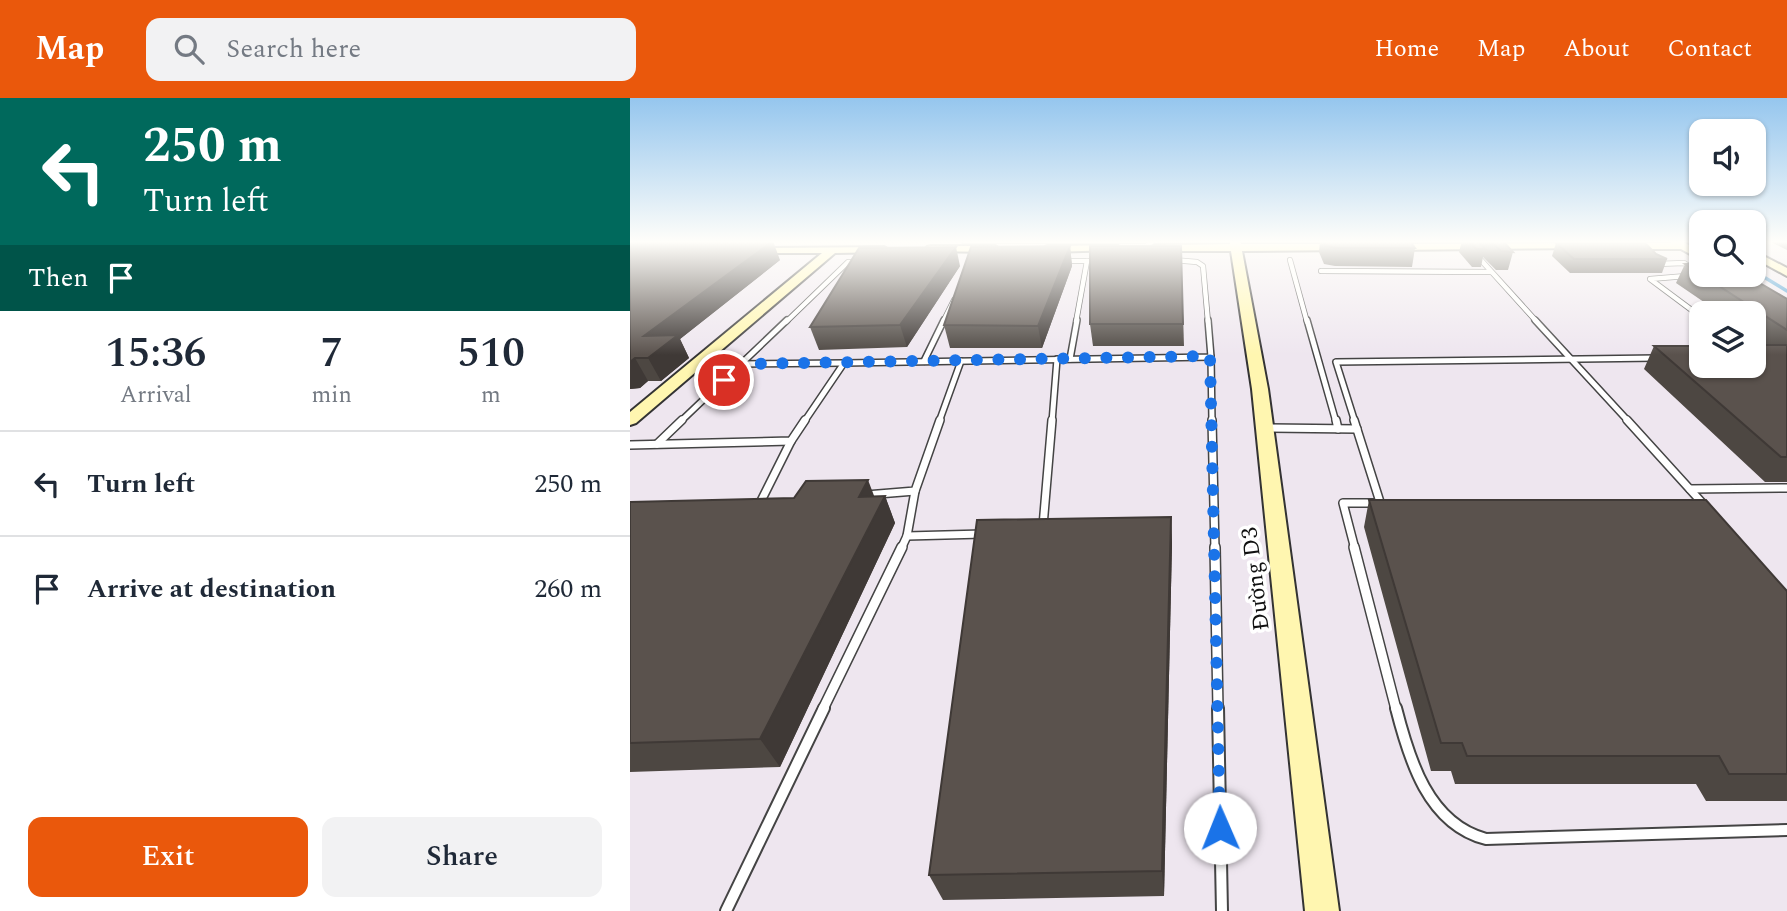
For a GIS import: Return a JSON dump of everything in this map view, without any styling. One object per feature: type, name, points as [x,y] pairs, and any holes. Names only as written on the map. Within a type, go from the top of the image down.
[{"type":"street","points":[[630,420],[798,279]]},
{"type":"street","name":"Đường D3","points":[[1241,279],[1265,428],[1322,911]]},
{"type":"lane","points":[[657,444],[830,279]]},
{"type":"lane","points":[[1070,359],[1084,279]]},
{"type":"lane","points":[[1204,279],[1210,356],[1222,911]]},
{"type":"lane","points":[[1295,279],[1338,429]]},
{"type":"lane","points":[[1497,279],[1716,518]]},
{"type":"lane","points":[[1651,279],[1689,308]]},
{"type":"lane","points":[[924,361],[954,299]]},
{"type":"lane","points":[[741,364],[1210,356]]},
{"type":"lane","points":[[1380,502],[1336,362],[1661,358]]},
{"type":"lane","points":[[1042,532],[1057,359]]},
{"type":"lane","points":[[726,911],[906,537],[915,491],[961,361]]},
{"type":"lane","points":[[771,502],[758,503],[791,441],[844,363]]},
{"type":"lane","points":[[1265,428],[1357,429]]},
{"type":"lane","points":[[630,445],[791,441]]},
{"type":"lane","points":[[1690,489],[1787,488]]},
{"type":"lane","points":[[863,495],[915,491]]},
{"type":"lane","points":[[1393,502],[1343,503],[1408,755],[1427,795],[1466,834],[1486,839],[1787,830]]},
{"type":"lane","points":[[1029,533],[1056,532]]},
{"type":"lane","points":[[906,537],[988,534]]},
{"type":"shaded area","points":[[630,279],[1689,279],[1689,287],[1766,287],[1766,279],[1787,279],[1787,911],[630,911]]},
{"type":"building","points":[[630,279],[721,279],[644,336],[678,335],[648,358],[635,358],[630,362]]},
{"type":"building","points":[[840,279],[933,279],[900,325],[810,327]]},
{"type":"building","points":[[960,279],[1057,279],[1038,326],[944,325]]},
{"type":"building","points":[[1090,279],[1182,279],[1183,324],[1090,324]]},
{"type":"building","points":[[1721,287],[1766,287],[1787,299],[1787,330],[1766,316],[1766,301],[1742,301]]},
{"type":"building","points":[[1766,345],[1787,345],[1787,457],[1781,457],[1691,378],[1766,378]]},
{"type":"building","points":[[1654,346],[1689,346],[1689,377]]},
{"type":"building","points":[[868,480],[859,497],[885,496],[760,739],[630,743],[630,502],[794,498],[806,481]]},
{"type":"building","points":[[1369,500],[1706,500],[1787,591],[1787,774],[1729,774],[1719,756],[1467,756],[1462,743],[1441,743]]},
{"type":"building","points":[[1171,517],[1162,871],[929,875],[977,520]]},
{"type":"waterway","points":[[1767,279],[1787,291]]},
{"type":"route","points":[[724,380],[741,364],[1210,356],[1220,828]]}]
